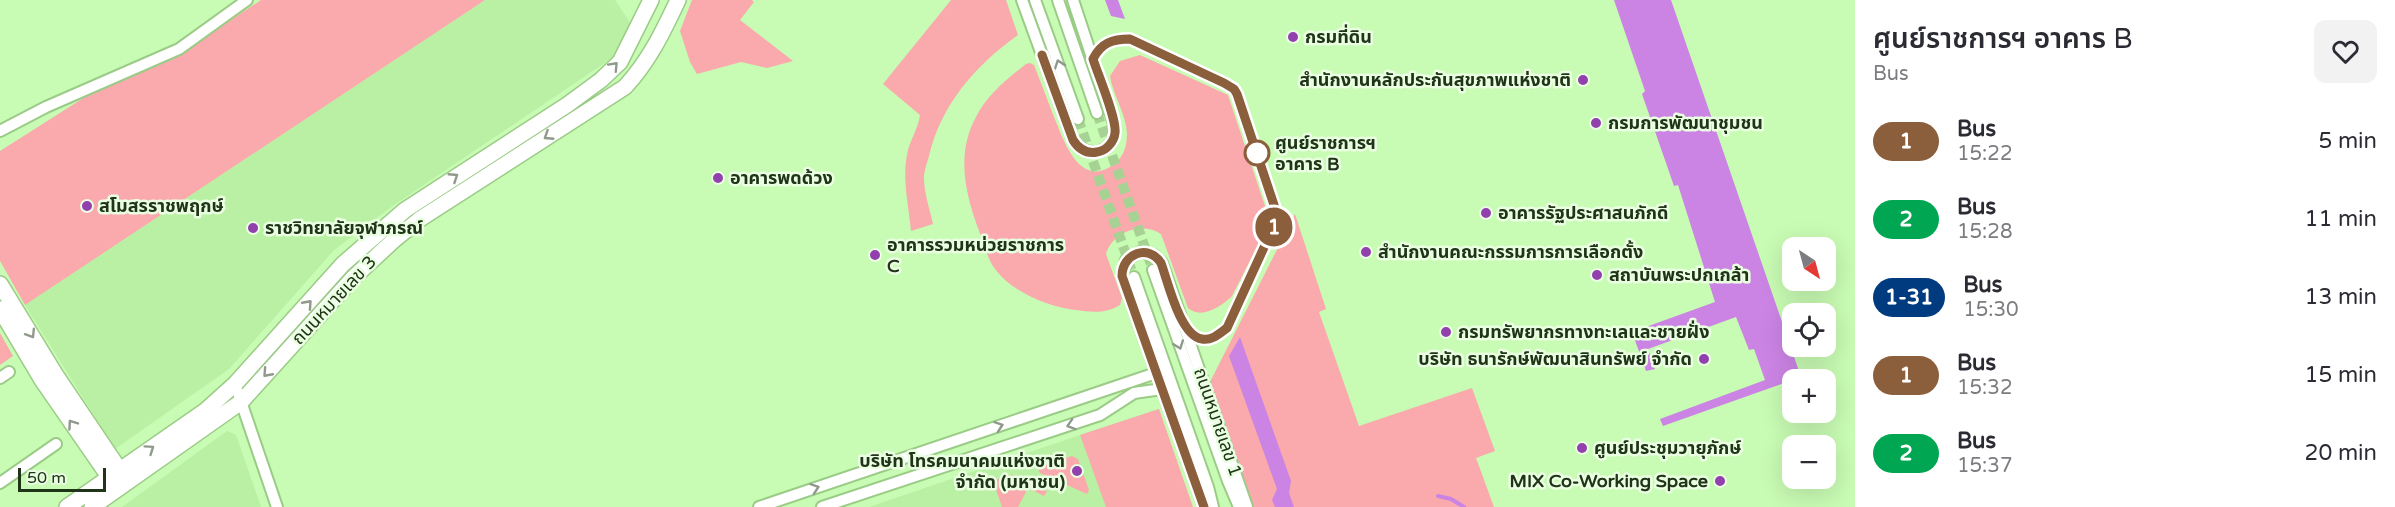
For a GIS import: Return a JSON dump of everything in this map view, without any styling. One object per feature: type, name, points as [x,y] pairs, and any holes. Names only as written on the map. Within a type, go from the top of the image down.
[{"type":"street","points":[[0,131],[46,107],[179,49],[247,0]]},
{"type":"street","name":"ถนนหมายเลข 3","points":[[92,507],[119,480],[235,384],[343,264],[399,214],[601,80],[620,62],[651,0]]},
{"type":"street","name":"ถนนหมายเลข 3","points":[[67,507],[119,480],[241,402],[353,278],[394,240],[420,219],[625,87],[654,49],[678,0]]},
{"type":"street","points":[[1022,0],[1073,140],[1082,150],[1095,153],[1110,145],[1115,133],[1075,5]]},
{"type":"street","points":[[1035,0],[1078,119]]},
{"type":"street","points":[[1058,0],[1097,112]]},
{"type":"street","name":"ถนนหมายเลข 1","points":[[1156,373],[1122,276],[1122,270],[1130,257],[1140,252],[1154,255],[1161,263],[1247,507]]},
{"type":"street","name":"ถนนหมายเลข 1","points":[[1153,270],[1239,507]]},
{"type":"street","name":"ถนนหมายเลข 1","points":[[1134,277],[1213,507]]},
{"type":"street","points":[[0,285],[119,480]]},
{"type":"street","points":[[0,309],[42,380],[119,480]]},
{"type":"street","points":[[759,507],[1156,373],[1204,507]]},
{"type":"street","points":[[235,384],[277,507]]},
{"type":"street","points":[[822,507],[1100,415],[1134,393],[1162,389]]},
{"type":"street","points":[[1100,415],[1113,401],[1111,393],[1101,391]]},
{"type":"street","points":[[0,483],[56,444]]},
{"type":"shaded area","name":"สโมสรราชพฤกษ์","points":[[261,0],[485,0],[25,305],[0,261],[0,151],[85,97],[181,53]]},
{"type":"shaded area","name":"ราชวิทยาลัยจุฬาภรณ์","points":[[485,0],[615,0],[631,24],[612,58],[394,205],[334,250],[229,369],[115,449],[25,305]]},
{"type":"shaded area","points":[[692,0],[752,0],[754,2],[740,20],[793,61],[767,68],[741,62],[697,74],[690,62],[680,31]]},
{"type":"shaded area","points":[[951,0],[1006,0],[1018,35],[988,59],[962,87],[942,119],[924,175],[933,224],[911,231],[906,164],[908,150],[920,115],[883,84]]},
{"type":"shaded area","points":[[1105,0],[1118,0],[1125,19],[1111,16]]},
{"type":"shaded area","points":[[1614,0],[1671,0],[1782,322],[1782,357],[1794,357],[1798,369],[1782,369],[1782,384],[1663,426],[1660,419],[1765,380],[1754,349],[1749,350],[1736,317],[1648,349],[1655,369],[1646,371],[1632,332],[1715,302],[1678,185],[1674,186],[1642,94],[1645,91]]},
{"type":"shaded area","points":[[1140,55],[1228,95],[1270,221],[1232,296],[1223,304],[1205,312],[1199,313],[1188,308],[1161,234],[1145,229],[1129,231],[1121,235],[1109,246],[1106,254],[1122,298],[1120,305],[1109,310],[1093,312],[1053,305],[1030,296],[1009,283],[993,266],[968,195],[964,163],[969,132],[976,117],[998,88],[1030,63],[1034,65],[1061,134],[1073,156],[1081,165],[1090,170],[1100,171],[1113,165],[1124,151],[1127,138],[1126,126],[1110,76],[1120,61]]},
{"type":"shaded area","points":[[1295,214],[1326,309],[1319,312],[1359,426],[1472,388],[1495,451],[1476,458],[1494,507],[1252,507],[1209,384]]},
{"type":"shaded area","points":[[0,333],[13,356],[0,365]]},
{"type":"shaded area","points":[[1240,337],[1291,481],[1289,493],[1294,507],[1275,507],[1272,500],[1277,489],[1229,356]]},
{"type":"shaded area","name":"บริษัท โทรคมนาคมแห่งชาติ จำกัด (มหาชน)","points":[[1159,409],[1192,507],[869,507],[1080,435]]},
{"type":"shaded area","points":[[1159,409],[1193,507],[1106,507],[1080,435]]},
{"type":"shaded area","points":[[227,431],[236,435],[261,507],[122,507]]},
{"type":"shaded area","points":[[1072,456],[1078,459],[1089,490],[1087,494],[1040,473],[1038,469],[1040,466]]},
{"type":"shaded area","points":[[1009,475],[1019,476],[1047,491],[1044,496],[1028,488],[1018,507],[1002,507],[993,481]]},
{"type":"waterway","points":[[1438,496],[1451,499],[1464,507]]},
{"type":"tunnel","points":[[1097,113],[1153,270]]},
{"type":"tunnel","points":[[1078,119],[1134,277]]},
{"type":"bus line","name":"1","points":[[1042,55],[1073,140],[1082,150],[1088,152],[1095,153],[1106,149],[1115,133],[1093,59],[1098,49],[1106,43],[1117,39],[1130,39],[1224,83],[1234,89],[1237,94],[1278,217],[1227,328],[1214,338],[1204,340],[1194,336],[1184,326],[1161,263],[1154,255],[1147,252],[1134,254],[1126,260],[1122,270],[1122,276],[1204,507]]},
{"type":"place","name":"กรมที่ดิน","points":[[1293,37]]},
{"type":"place","name":"สำนักงานหลักประกันสุขภาพแห่งชาติ","points":[[1583,80]]},
{"type":"place","name":"กรมการพัฒนาชุมชน","points":[[1596,123]]},
{"type":"place","name":"ศูนย์ราชการฯ อาคาร B","points":[[1257,153]]},
{"type":"place","name":"อาคารพดด้วง","points":[[718,178]]},
{"type":"place","name":"สโมสรราชพฤกษ์","points":[[87,206]]},
{"type":"place","name":"อาคารรัฐประศาสนภักดี","points":[[1486,213]]},
{"type":"place","name":"ราชวิทยาลัยจุฬาภรณ์","points":[[253,228]]},
{"type":"place","name":"สำนักงานคณะกรรมการการเลือกตั้ง","points":[[1366,252]]},
{"type":"place","name":"อาคารรวมหน่วยราชการ C","points":[[875,255]]},
{"type":"place","name":"สถาบันพระปกเกล้า","points":[[1597,275]]},
{"type":"place","name":"กรมทรัพยากรทางทะเลและชายฝั่ง","points":[[1446,332]]},
{"type":"place","name":"บริษัท ธนารักษ์พัฒนาสินทรัพย์ จำกัด","points":[[1704,359]]},
{"type":"place","name":"ศูนย์ประชุมวายุภักษ์","points":[[1582,448]]},
{"type":"place","name":"บริษัท โทรคมนาคมแห่งชาติ จำกัด (มหาชน)","points":[[1077,471]]},
{"type":"place","name":"MIX Co-Working Space","points":[[1720,481]]}]
